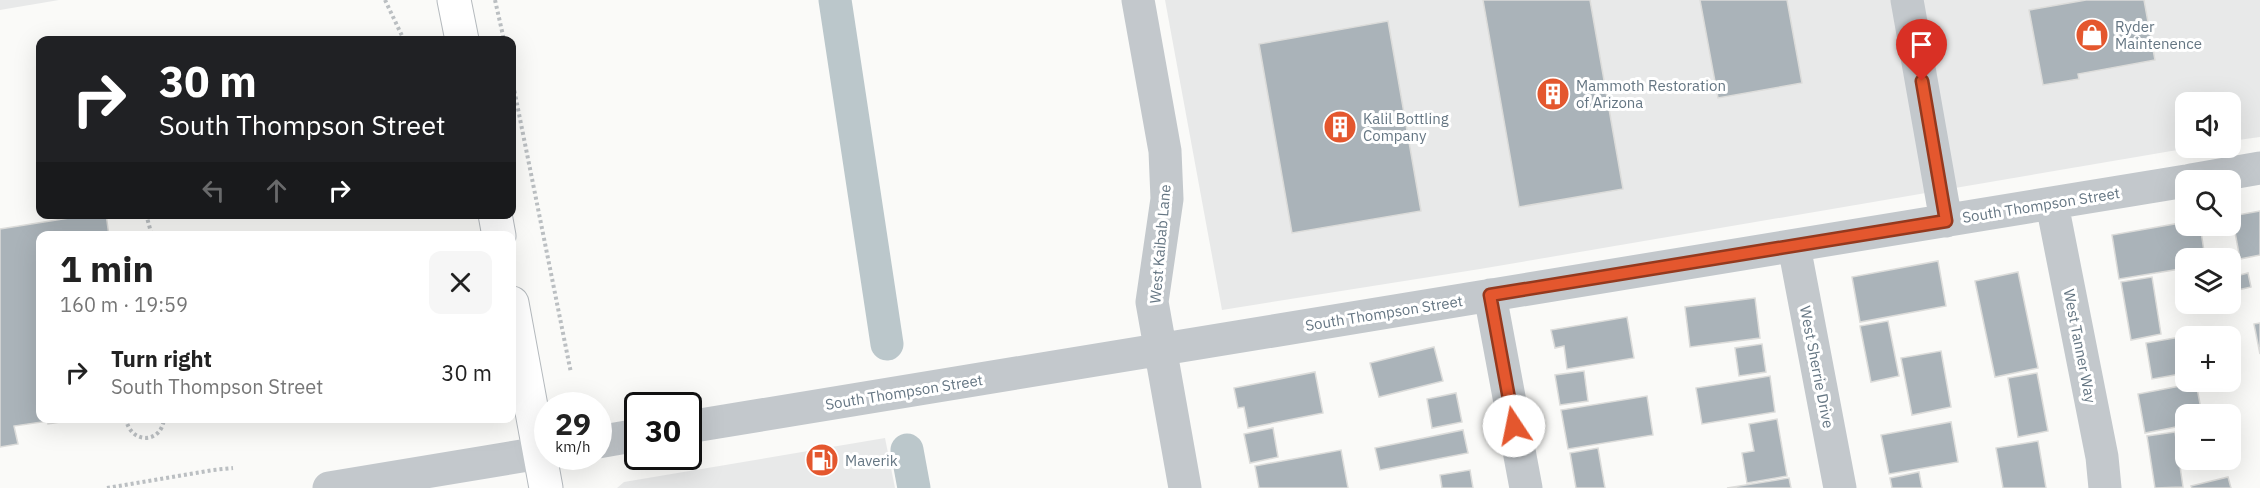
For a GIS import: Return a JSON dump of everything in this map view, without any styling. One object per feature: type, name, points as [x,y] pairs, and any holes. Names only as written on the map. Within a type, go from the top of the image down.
[{"type":"main road","points":[[454,0],[461,36]]},
{"type":"main road","points":[[516,322],[534,405]]},
{"type":"main road","points":[[545,470],[546,488]]},
{"type":"street","name":"West Kaibab Lane","points":[[1138,0],[1165,151],[1167,199],[1152,302],[1185,488]]},
{"type":"street","points":[[1907,0],[1946,221]]},
{"type":"street","points":[[2241,171],[2260,168]]},
{"type":"street","name":"South Thompson Street","points":[[702,426],[2175,183]]},
{"type":"street","name":"West Tanner Way","points":[[2052,204],[2102,457],[2106,488]]},
{"type":"street","name":"West Sherrie Drive","points":[[1794,246],[1840,488]]},
{"type":"street","points":[[1490,295],[1526,488]]},
{"type":"street","points":[[328,488],[534,454]]},
{"type":"path","points":[[385,0],[402,36]]},
{"type":"path","points":[[495,0],[503,36]]},
{"type":"path","points":[[516,100],[571,373]]},
{"type":"path","points":[[126,423],[135,436],[145,439],[158,434],[163,423]]},
{"type":"path","points":[[107,488],[233,468]]},
{"type":"shaded area","points":[[0,0],[59,0],[0,10]]},
{"type":"shaded area","points":[[1165,0],[2260,0],[2260,137],[2241,140],[2241,92],[2175,92],[2175,150],[1480,269],[1222,310]]},
{"type":"shaded area","name":"Maverik","points":[[885,438],[895,488],[617,488],[624,482]]},
{"type":"building","name":"Mammoth Restoration of Arizona","points":[[1483,0],[1590,0],[1623,189],[1519,207]]},
{"type":"building","points":[[1700,0],[1787,0],[1802,83],[1718,98]]},
{"type":"building","name":"Ryder Maintenence","points":[[2086,0],[2144,0],[2155,60],[2078,74],[2079,79],[2043,85],[2029,10]]},
{"type":"building","name":"Kalil Bottling Company","points":[[1388,21],[1421,211],[1292,233],[1259,44]]},
{"type":"building","points":[[2260,211],[2260,255],[2241,259],[2241,248],[2238,248],[2236,236],[2241,236],[2241,214]]},
{"type":"building","points":[[63,219],[107,219],[108,231],[36,231],[36,423],[14,426],[18,444],[0,447],[0,229]]},
{"type":"building","points":[[2175,224],[2175,236],[2202,236],[2203,248],[2175,248],[2175,270],[2119,279],[2112,235]]},
{"type":"building","points":[[1938,261],[1946,306],[1860,322],[1852,277]]},
{"type":"building","points":[[2018,272],[2038,368],[1995,377],[1975,281]]},
{"type":"building","points":[[2248,273],[2251,287],[2241,289],[2241,275]]},
{"type":"building","points":[[2152,277],[2161,334],[2131,340],[2121,282]]},
{"type":"building","points":[[1755,298],[1760,338],[1690,347],[1685,307]]},
{"type":"building","points":[[1627,317],[1634,358],[1567,369],[1564,346],[1555,348],[1551,330]]},
{"type":"building","points":[[1888,321],[1899,376],[1871,382],[1860,326]]},
{"type":"building","points":[[2260,323],[2260,354],[2254,324]]},
{"type":"building","points":[[2175,338],[2175,375],[2152,379],[2146,343]]},
{"type":"building","points":[[1762,344],[1766,372],[1739,376],[1735,348]]},
{"type":"building","points":[[1434,347],[1443,381],[1379,397],[1370,363]]},
{"type":"building","points":[[1941,351],[1951,407],[1912,415],[1901,358]]},
{"type":"building","points":[[1584,371],[1588,401],[1560,405],[1555,375]]},
{"type":"building","points":[[1315,372],[1323,413],[1248,428],[1244,407],[1238,408],[1234,388]]},
{"type":"building","points":[[2037,373],[2048,431],[2018,437],[2008,378]]},
{"type":"building","points":[[1770,376],[1775,412],[1702,424],[1696,388]]},
{"type":"building","points":[[2175,387],[2175,392],[2198,392],[2200,404],[2175,404],[2175,427],[2145,433],[2138,394]]},
{"type":"building","points":[[1456,393],[1462,422],[1432,428],[1427,399]]},
{"type":"building","points":[[1647,396],[1653,435],[1568,449],[1561,410]]},
{"type":"building","points":[[1777,419],[1787,476],[1747,483],[1742,453],[1754,451],[1749,424]]},
{"type":"building","points":[[1951,422],[1958,462],[1889,474],[1881,435]]},
{"type":"building","points":[[1273,428],[1278,457],[1250,463],[1244,434]]},
{"type":"building","points":[[1463,430],[1468,453],[1380,470],[1375,448]]},
{"type":"building","points":[[2175,432],[2175,470],[2181,470],[2183,487],[2155,488],[2147,436]]},
{"type":"building","points":[[2038,441],[2046,488],[2003,488],[1996,448]]},
{"type":"building","points":[[1598,448],[1605,488],[1576,488],[1570,453]]},
{"type":"building","points":[[1341,450],[1348,488],[1259,488],[1255,466]]},
{"type":"building","points":[[1470,470],[1473,488],[1442,488],[1440,475]]},
{"type":"building","points":[[1919,472],[1922,488],[1892,488],[1890,478]]},
{"type":"building","points":[[2228,477],[2231,488],[2192,488],[2191,486]]},
{"type":"building","points":[[1789,478],[1791,488],[1727,488]]},
{"type":"waterway","points":[[835,0],[887,344]]},
{"type":"waterway","points":[[907,450],[914,488]]},
{"type":"place","name":"Ryder Maintenence","points":[[2092,35]]},
{"type":"place","name":"Mammoth Restoration of Arizona","points":[[1553,94]]},
{"type":"place","name":"Kalil Bottling Company","points":[[1340,127]]},
{"type":"place","name":"Maverik","points":[[822,460]]},
{"type":"route","points":[[1514,426],[1490,295],[1946,221],[1922,81]]}]
